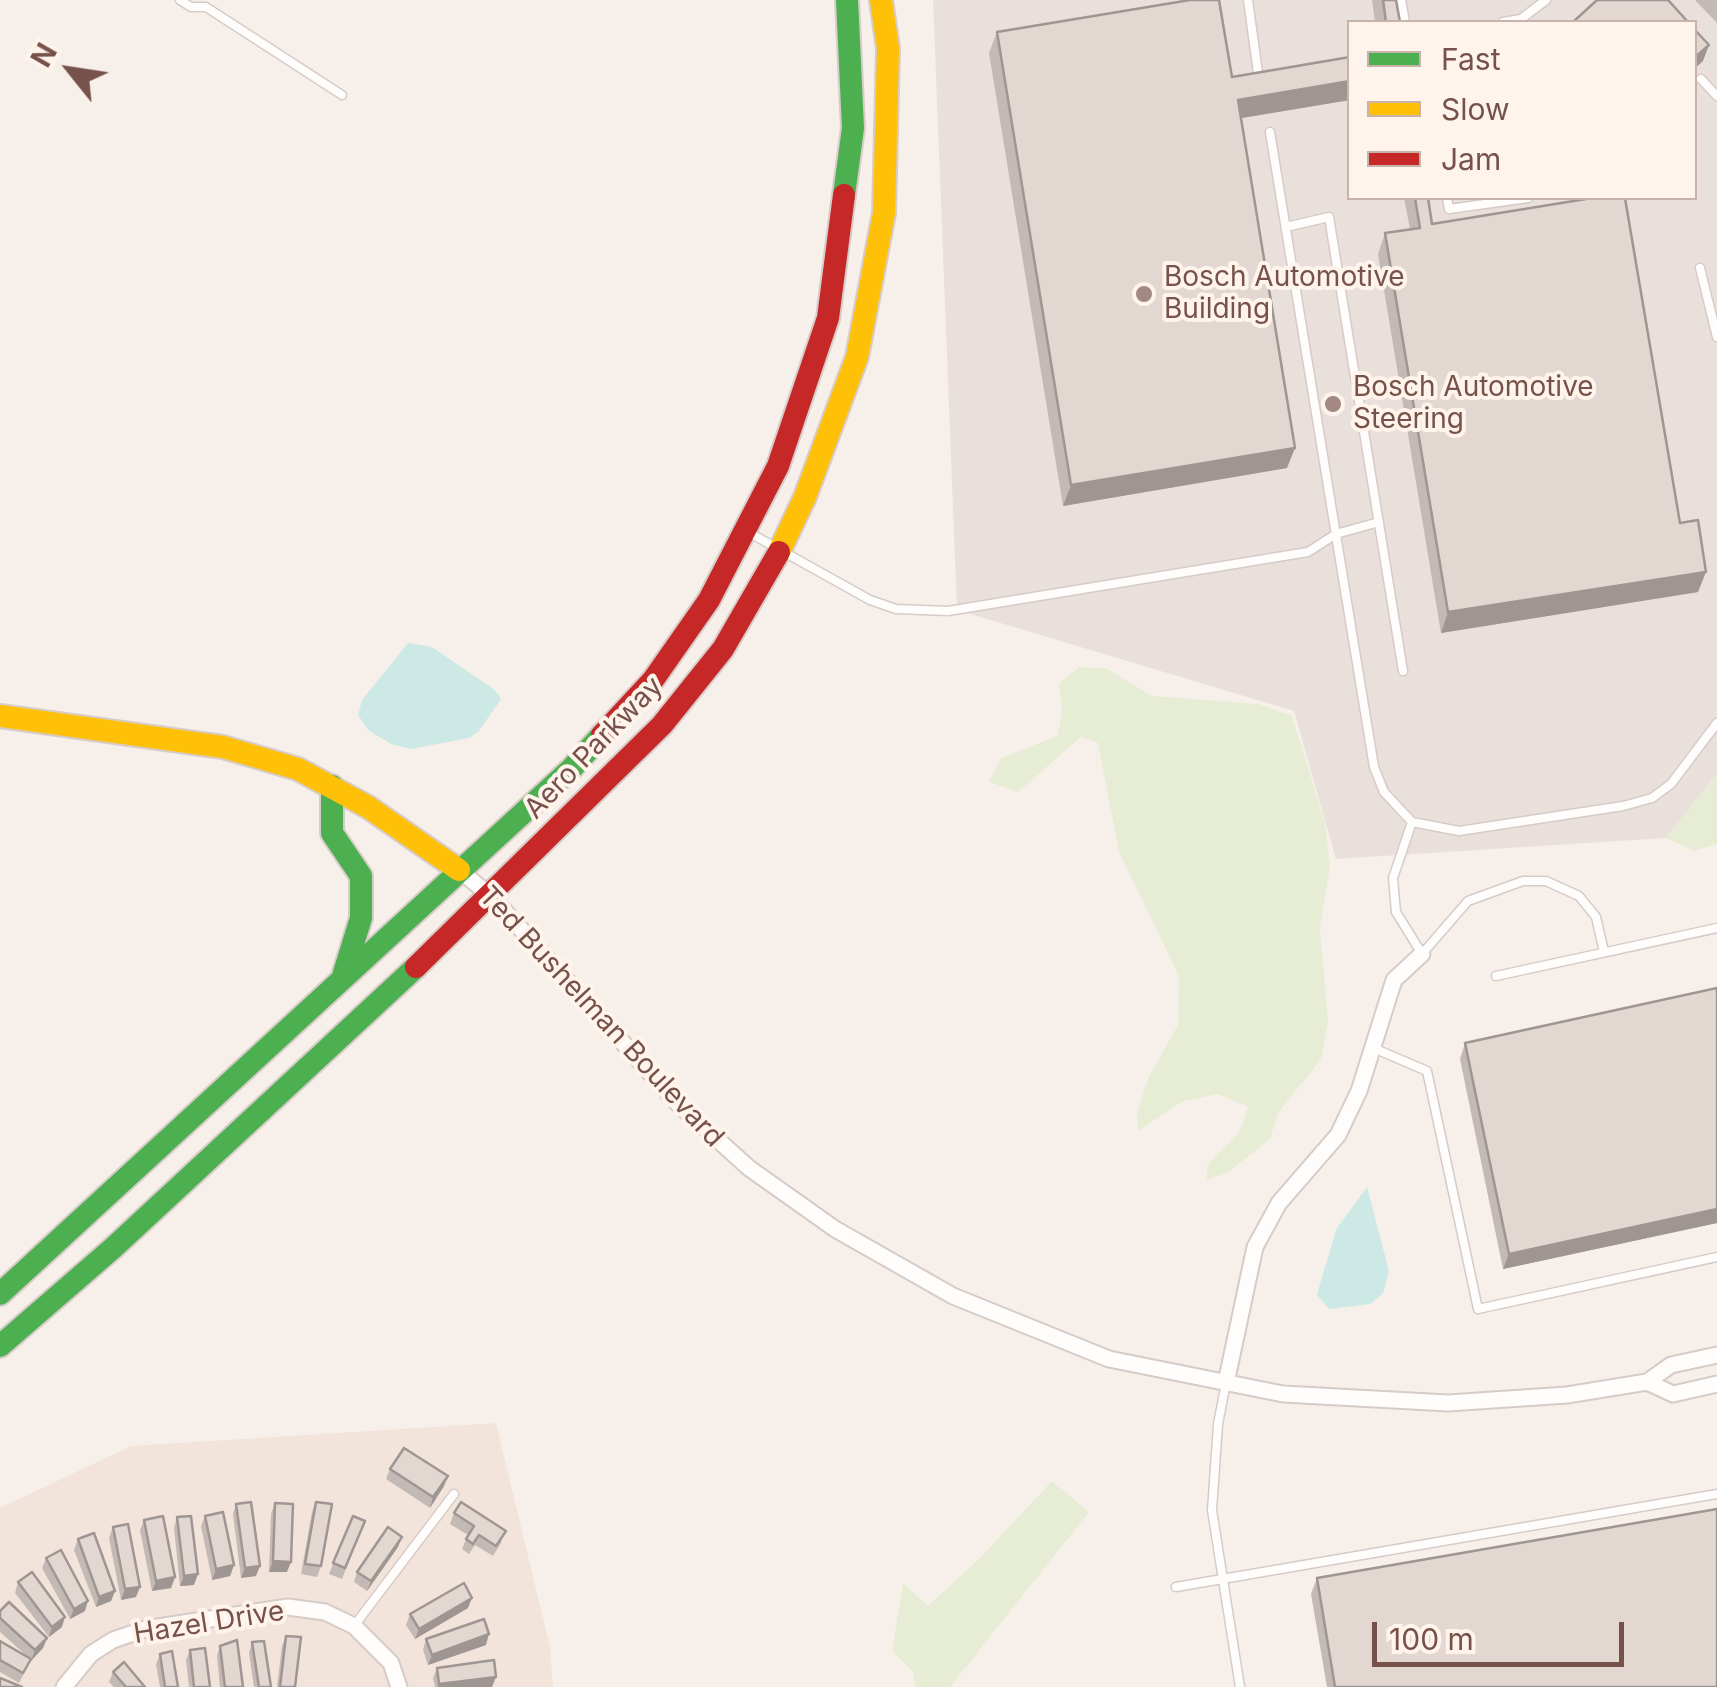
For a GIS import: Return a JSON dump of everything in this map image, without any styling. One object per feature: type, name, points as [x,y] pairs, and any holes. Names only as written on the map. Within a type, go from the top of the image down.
[{"type":"main road","name":"Aero Parkway","points":[[0,1294],[623,716],[684,638],[748,532],[814,370],[838,265],[853,128],[846,0]]},
{"type":"main road","name":"Aero Parkway","points":[[0,1346],[113,1248],[492,897],[662,725],[722,649],[780,550],[837,421],[858,356],[884,213],[889,148],[888,48],[882,0]]},
{"type":"main road","points":[[0,716],[224,747],[298,769],[332,786],[459,870]]},
{"type":"main road","points":[[332,786],[332,832],[361,876],[362,894],[361,918],[341,981]]},
{"type":"street","name":"Ted Bushelman Boulevard","points":[[459,870],[492,897],[715,1140],[834,1229],[952,1296],[1108,1359],[1226,1384],[1337,1399],[1448,1403],[1567,1395],[1647,1382],[1671,1365],[1717,1355]]},
{"type":"street","points":[[1226,1384],[1255,1247],[1279,1202],[1338,1135],[1359,1091],[1394,980],[1422,954]]},
{"type":"street","name":"Ted Bushelman Boulevard","points":[[1647,1382],[1673,1394],[1717,1384]]},
{"type":"street","name":"Hazel Drive","points":[[64,1687],[91,1654],[146,1630],[288,1607],[325,1612],[354,1626],[391,1664],[399,1687]]},
{"type":"lane","points":[[180,0],[206,7],[342,94]]},
{"type":"lane","points":[[1248,0],[1258,73]]},
{"type":"lane","points":[[1514,20],[1546,0]]},
{"type":"lane","points":[[1701,79],[1717,96]]},
{"type":"lane","points":[[1270,132],[1374,767],[1384,792],[1412,822],[1459,832],[1623,806],[1652,798],[1671,784],[1717,723]]},
{"type":"lane","points":[[1447,200],[1449,210],[1515,200]]},
{"type":"lane","points":[[1286,227],[1329,217],[1403,671]]},
{"type":"lane","points":[[1700,268],[1717,337]]},
{"type":"lane","points":[[748,532],[870,600],[896,609],[948,611],[1308,552],[1336,534],[1379,522]]},
{"type":"lane","points":[[1412,822],[1392,878],[1396,912],[1422,954],[1468,901],[1498,888],[1534,881],[1546,881],[1579,896],[1596,917],[1604,952]]},
{"type":"lane","points":[[1496,976],[1717,928]]},
{"type":"lane","points":[[1372,1047],[1427,1071],[1478,1309],[1717,1257]]},
{"type":"lane","points":[[1226,1384],[1212,1486],[1221,1579],[1240,1687]]},
{"type":"lane","points":[[354,1626],[454,1494]]},
{"type":"lane","points":[[1176,1587],[1717,1494]]},
{"type":"shaded area","name":"Bosch Automotive Steering","points":[[933,0],[1717,0],[1717,774],[1666,838],[1336,859],[1294,711],[957,610]]},
{"type":"shaded area","points":[[496,1423],[550,1647],[553,1687],[0,1687],[0,1508],[131,1446]]},
{"type":"green space","points":[[1079,667],[1106,668],[1152,696],[1259,704],[1292,716],[1325,822],[1330,867],[1320,928],[1328,1022],[1321,1059],[1278,1113],[1270,1139],[1230,1171],[1207,1180],[1207,1166],[1240,1131],[1248,1107],[1218,1094],[1183,1101],[1138,1131],[1137,1114],[1148,1078],[1178,1025],[1179,976],[1119,852],[1098,743],[1081,737],[1018,792],[989,782],[1001,758],[1057,736],[1062,713],[1059,683]]},
{"type":"green space","points":[[1717,774],[1717,844],[1694,851],[1666,838]]},
{"type":"green space","points":[[1052,1481],[1089,1512],[950,1687],[915,1687],[913,1672],[892,1651],[903,1583],[928,1606],[981,1557]]},
{"type":"water","points":[[408,643],[432,647],[495,690],[501,699],[479,731],[469,738],[411,749],[391,744],[368,730],[358,715],[362,700]]},
{"type":"water","points":[[1367,1187],[1389,1271],[1383,1293],[1371,1304],[1329,1309],[1317,1295],[1337,1228]]},
{"type":"building","name":"Bosch Automotive Building","points":[[1190,0],[1219,0],[1232,77],[1347,58],[1347,82],[1238,100],[1295,448],[1071,485],[997,32]]},
{"type":"building","points":[[1383,0],[1396,0],[1400,20],[1386,20]]},
{"type":"building","points":[[1597,0],[1668,0],[1686,20],[1575,20]]},
{"type":"building","points":[[1697,32],[1709,45],[1697,55]]},
{"type":"building","name":"Bosch Automotive Building","points":[[1415,200],[1428,200],[1432,224],[1580,200],[1625,200],[1680,523],[1698,520],[1706,572],[1448,612],[1385,233],[1420,228]]},
{"type":"building","points":[[1717,988],[1717,1209],[1509,1254],[1465,1043]]},
{"type":"building","points":[[404,1448],[448,1476],[433,1497],[390,1469]]},
{"type":"building","points":[[251,1502],[260,1566],[245,1568],[236,1504]]},
{"type":"building","points":[[316,1502],[332,1504],[321,1566],[305,1564]]},
{"type":"building","points":[[461,1502],[506,1531],[496,1546],[479,1535],[473,1544],[466,1539],[474,1526],[454,1513]]},
{"type":"building","points":[[275,1503],[293,1504],[291,1562],[273,1561]]},
{"type":"building","points":[[1717,1509],[1717,1687],[1335,1687],[1317,1578]]},
{"type":"building","points":[[223,1512],[234,1565],[216,1569],[205,1516]]},
{"type":"building","points":[[163,1516],[175,1577],[156,1581],[144,1520]]},
{"type":"building","points":[[191,1516],[198,1574],[184,1576],[177,1517]]},
{"type":"building","points":[[353,1516],[365,1521],[345,1568],[333,1563]]},
{"type":"building","points":[[128,1524],[140,1587],[125,1589],[113,1527]]},
{"type":"building","points":[[388,1527],[402,1537],[371,1581],[357,1572]]},
{"type":"building","points":[[94,1533],[115,1591],[99,1597],[78,1539]]},
{"type":"building","points":[[61,1550],[88,1601],[74,1609],[46,1558]]},
{"type":"building","points":[[32,1572],[65,1617],[52,1627],[18,1582]]},
{"type":"building","points":[[464,1583],[472,1598],[419,1629],[410,1614]]},
{"type":"building","points":[[9,1602],[47,1638],[35,1650],[0,1618],[0,1611]]},
{"type":"building","points":[[484,1619],[489,1634],[432,1655],[426,1639]]},
{"type":"building","points":[[286,1636],[301,1637],[295,1687],[280,1687]]},
{"type":"building","points":[[237,1640],[243,1687],[225,1687],[220,1646]]},
{"type":"building","points":[[0,1641],[31,1659],[23,1673],[0,1660]]},
{"type":"building","points":[[264,1641],[271,1687],[259,1687],[252,1642]]},
{"type":"building","points":[[205,1648],[210,1687],[194,1687],[190,1650]]},
{"type":"building","points":[[172,1651],[178,1687],[165,1687],[160,1654]]},
{"type":"building","points":[[494,1660],[496,1677],[439,1684],[437,1668]]},
{"type":"building","points":[[124,1662],[145,1687],[126,1687],[113,1672]]},
{"type":"building","points":[[0,1678],[22,1687],[0,1687]]},
{"type":"traffic: fast","points":[[844,195],[853,128],[847,0]]},
{"type":"traffic: fast","points":[[0,1294],[572,768],[602,735]]},
{"type":"traffic: fast","points":[[332,786],[332,833],[361,876],[361,918],[343,976]]},
{"type":"traffic: fast","points":[[0,1346],[113,1248],[416,967]]},
{"type":"traffic: slow","points":[[779,552],[805,497],[857,357],[884,213],[888,48],[881,0]]},
{"type":"traffic: slow","points":[[0,716],[223,747],[298,769],[368,807],[459,870]]},
{"type":"traffic: jam","points":[[602,735],[653,680],[709,600],[778,466],[828,318],[844,195]]},
{"type":"traffic: jam","points":[[416,967],[662,725],[723,649],[779,552]]},
{"type":"place","name":"Bosch Automotive Building","points":[[1144,294]]},
{"type":"place","name":"Bosch Automotive Steering","points":[[1333,404]]}]
